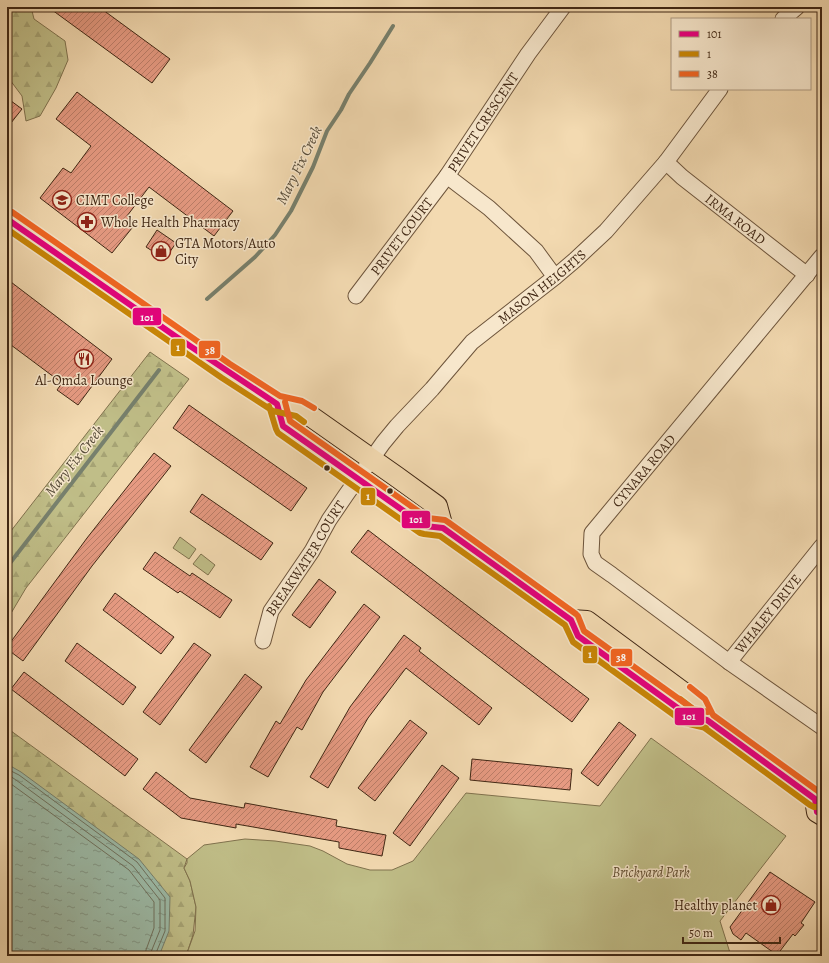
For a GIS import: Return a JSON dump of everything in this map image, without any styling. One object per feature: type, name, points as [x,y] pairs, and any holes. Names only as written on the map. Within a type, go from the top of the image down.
[{"type":"main road","points":[[8,221],[226,371],[277,404],[298,408],[371,459],[437,506],[443,528]]},
{"type":"main road","points":[[277,404],[283,426],[425,526],[443,528],[570,620],[587,621],[699,704],[707,720],[820,805]]},
{"type":"street","name":"PRIVET CRESCENT","points":[[555,277],[536,251],[489,208],[447,176],[528,54],[564,7]]},
{"type":"street","points":[[784,18],[797,7]]},
{"type":"street","name":"MASON HEIGHTS","points":[[358,478],[397,426],[432,389],[472,342],[555,277],[606,231],[666,162],[719,90]]},
{"type":"street","name":"IRMA ROAD","points":[[666,162],[682,177],[807,275]]},
{"type":"street","name":"PRIVET COURT","points":[[356,296],[447,176]]},
{"type":"street","name":"CYNARA ROAD","points":[[822,256],[592,533],[591,554],[595,563],[729,662],[822,727]]},
{"type":"street","name":"BREAKWATER COURT","points":[[263,641],[271,611],[312,550],[329,520],[358,478]]},
{"type":"street","name":"WHALEY DRIVE","points":[[729,662],[822,546]]},
{"type":"green space","points":[[7,7],[31,7],[34,19],[65,41],[68,60],[56,88],[40,116],[26,121],[22,96],[7,76]]},
{"type":"green space","points":[[150,352],[189,379],[26,588],[7,620],[7,536]]},
{"type":"green space","points":[[180,537],[196,549],[189,559],[173,548]]},
{"type":"green space","points":[[201,554],[215,565],[208,575],[193,564]]},
{"type":"green space","points":[[7,728],[187,859],[184,868],[190,881],[196,907],[193,935],[186,956],[7,956]]},
{"type":"green space","name":"Brickyard Park","points":[[651,738],[786,836],[720,921],[731,956],[186,956],[195,931],[196,907],[190,881],[184,868],[187,863],[187,859],[204,845],[245,839],[275,841],[310,846],[347,864],[370,870],[392,870],[413,861],[466,793],[600,806]]},
{"type":"water","points":[[7,764],[21,772],[139,859],[170,897],[169,931],[159,956],[7,956]]},
{"type":"building","points":[[48,7],[99,7],[170,59],[152,83]]},
{"type":"building","points":[[77,92],[233,211],[214,236],[149,187],[127,216],[136,223],[112,253],[40,198],[63,168],[71,173],[91,146],[56,119]]},
{"type":"building","points":[[7,98],[22,109],[7,128]]},
{"type":"building","points":[[157,230],[176,243],[165,259],[146,247]]},
{"type":"building","points":[[7,279],[112,359],[78,405],[57,390],[62,383],[7,342]]},
{"type":"building","points":[[189,405],[307,488],[291,511],[173,428]]},
{"type":"building","points":[[154,453],[171,466],[92,566],[23,661],[7,649],[7,647],[87,538]]},
{"type":"building","points":[[202,494],[273,543],[261,560],[190,512]]},
{"type":"building","points":[[368,530],[589,699],[572,722],[351,552]]},
{"type":"building","points":[[155,552],[190,576],[192,573],[232,600],[220,618],[180,591],[178,593],[143,569]]},
{"type":"building","points":[[319,579],[336,592],[310,628],[292,615]]},
{"type":"building","points":[[115,593],[174,637],[161,654],[103,610]]},
{"type":"building","points":[[364,604],[380,617],[323,692],[302,730],[297,727],[268,777],[250,767],[276,721],[280,724],[306,680]]},
{"type":"building","points":[[404,635],[421,648],[419,651],[492,708],[479,725],[406,668],[368,718],[328,788],[310,777],[350,707]]},
{"type":"building","points":[[77,643],[136,687],[123,705],[65,661]]},
{"type":"building","points":[[194,643],[211,655],[160,725],[143,712]]},
{"type":"building","points":[[24,672],[138,759],[125,776],[11,689]]},
{"type":"building","points":[[245,674],[262,687],[206,763],[189,750]]},
{"type":"building","points":[[410,720],[427,733],[375,801],[358,788]]},
{"type":"building","points":[[619,722],[636,735],[598,786],[581,773]]},
{"type":"building","points":[[472,759],[572,769],[570,790],[470,780]]},
{"type":"building","points":[[442,765],[459,778],[410,846],[393,833]]},
{"type":"building","points":[[156,772],[190,798],[244,808],[245,803],[337,820],[336,826],[386,835],[382,856],[339,848],[339,842],[236,824],[236,828],[181,818],[143,789]]},
{"type":"building","points":[[770,872],[815,902],[801,923],[804,925],[795,936],[793,934],[777,955],[746,933],[741,940],[733,934],[730,927]]},
{"type":"waterway","name":"Mary Fix Creek","points":[[207,299],[255,257],[275,235],[291,211],[313,167],[327,131],[393,26]]},
{"type":"waterway","name":"Mary Fix Creek","points":[[7,567],[159,370]]},
{"type":"transit line","name":"38","points":[[12,212],[230,364],[280,396],[302,401],[314,408]]},
{"type":"transit line","name":"101","points":[[7,219],[175,336],[277,404],[283,426],[425,526],[443,528],[571,620],[578,636],[690,717],[707,720],[815,799],[817,812],[822,815]]},
{"type":"transit line","name":"1","points":[[7,229],[222,378],[273,411],[296,416],[304,422]]},
{"type":"transit line","name":"38","points":[[285,402],[290,421],[428,518],[445,520],[448,522],[576,614],[584,631],[693,709],[708,712]]},
{"type":"transit line","name":"1","points":[[269,406],[278,433],[420,533],[440,536],[565,625],[573,642],[685,723],[706,728]]},
{"type":"transit line","name":"38","points":[[690,687],[705,699],[713,715],[818,791],[822,791]]},
{"type":"transit line","name":"1","points":[[680,699],[693,709],[702,726],[810,805],[814,807],[822,807]]},
{"type":"place","name":"CIMT College","points":[[62,200]]},
{"type":"place","name":"Whole Health Pharmacy","points":[[87,222]]},
{"type":"place","name":"GTA Motors/Auto City","points":[[161,251]]},
{"type":"place","name":"Al-Omda Lounge","points":[[84,359]]},
{"type":"place","name":"Healthy planet","points":[[771,905]]}]
